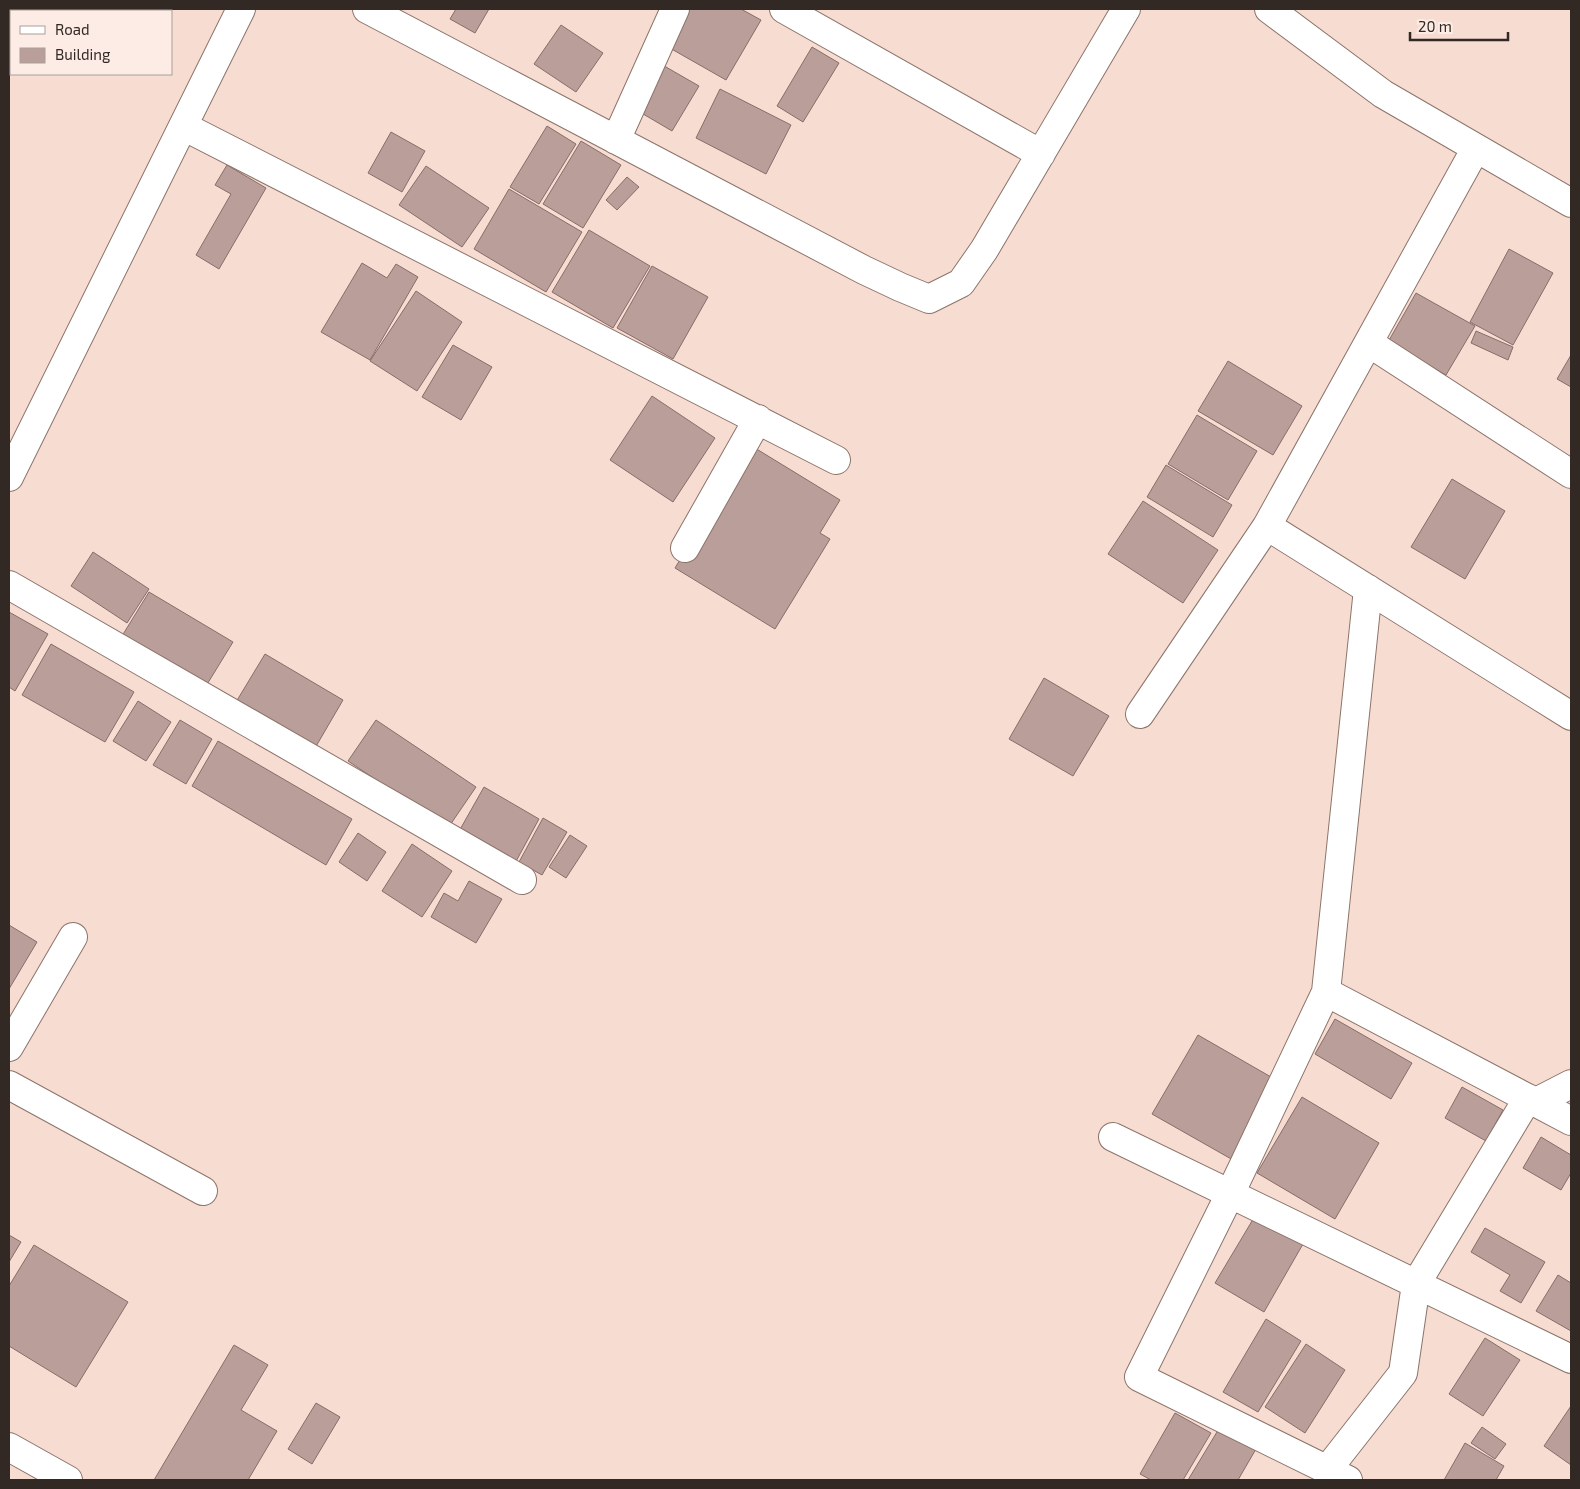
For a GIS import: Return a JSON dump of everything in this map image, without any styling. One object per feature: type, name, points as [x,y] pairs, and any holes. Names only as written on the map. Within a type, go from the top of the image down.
[{"type":"street","points":[[9,477],[241,9]]},
{"type":"street","points":[[367,9],[864,270],[929,299],[960,283],[984,250],[1126,9]]},
{"type":"street","points":[[616,140],[675,9]]},
{"type":"street","points":[[784,9],[1041,154]]},
{"type":"street","points":[[1269,9],[1382,94],[1571,203]]},
{"type":"street","points":[[183,126],[836,460]]},
{"type":"street","points":[[1140,714],[1267,526],[1476,148]]},
{"type":"street","points":[[1369,343],[1571,474]]},
{"type":"street","points":[[685,548],[758,419]]},
{"type":"street","points":[[1267,526],[1571,716]]},
{"type":"street","points":[[9,585],[522,880]]},
{"type":"street","points":[[1368,589],[1326,992],[1230,1194],[1138,1377],[1338,1475],[1403,1373],[1416,1284],[1532,1100],[1571,1084]]},
{"type":"street","points":[[9,1047],[73,937]]},
{"type":"street","points":[[1326,992],[1571,1121]]},
{"type":"street","points":[[9,1085],[203,1191]]},
{"type":"street","points":[[1112,1137],[1571,1359]]},
{"type":"street","points":[[9,1447],[68,1480]]},
{"type":"building","points":[[456,9],[489,9],[475,33],[450,19]]},
{"type":"building","points":[[681,9],[741,9],[761,20],[726,80],[661,43]]},
{"type":"building","points":[[561,25],[603,53],[576,92],[534,64]]},
{"type":"building","points":[[812,47],[839,63],[803,122],[777,106]]},
{"type":"building","points":[[659,63],[699,86],[672,131],[633,108]]},
{"type":"building","points":[[720,89],[791,125],[766,174],[696,138]]},
{"type":"building","points":[[547,126],[576,144],[539,204],[510,187]]},
{"type":"building","points":[[391,132],[425,151],[402,192],[368,173]]},
{"type":"building","points":[[581,141],[621,165],[583,228],[543,204]]},
{"type":"building","points":[[227,165],[266,188],[219,269],[196,255],[231,194],[215,185]]},
{"type":"building","points":[[426,166],[489,208],[462,247],[399,205]]},
{"type":"building","points":[[627,177],[639,187],[617,210],[606,200]]},
{"type":"building","points":[[509,189],[582,232],[546,292],[474,249]]},
{"type":"building","points":[[589,230],[650,266],[613,328],[552,292]]},
{"type":"building","points":[[1509,249],[1553,273],[1513,345],[1470,322]]},
{"type":"building","points":[[362,263],[387,278],[396,264],[418,277],[370,360],[321,332]]},
{"type":"building","points":[[652,266],[708,297],[673,359],[617,328]]},
{"type":"building","points":[[416,291],[462,322],[417,391],[370,361]]},
{"type":"building","points":[[1416,293],[1475,326],[1446,375],[1388,342]]},
{"type":"building","points":[[1476,331],[1513,347],[1508,360],[1471,343]]},
{"type":"building","points":[[453,345],[492,367],[461,420],[422,397]]},
{"type":"building","points":[[1571,355],[1571,387],[1557,379]]},
{"type":"building","points":[[1228,361],[1302,406],[1273,455],[1198,411]]},
{"type":"building","points":[[652,396],[715,438],[673,502],[610,460]]},
{"type":"building","points":[[1197,415],[1257,451],[1228,500],[1168,464]]},
{"type":"building","points":[[750,445],[840,500],[820,533],[830,539],[775,629],[675,568]]},
{"type":"building","points":[[1166,465],[1232,505],[1213,537],[1147,497]]},
{"type":"building","points":[[1452,479],[1505,511],[1465,579],[1411,547]]},
{"type":"building","points":[[1143,501],[1218,550],[1183,603],[1108,554]]},
{"type":"building","points":[[93,552],[149,589],[127,623],[71,586]]},
{"type":"building","points":[[149,592],[233,642],[206,686],[122,636]]},
{"type":"building","points":[[9,612],[48,634],[15,691],[9,687]]},
{"type":"building","points":[[51,644],[134,692],[105,742],[22,695]]},
{"type":"building","points":[[265,654],[343,700],[315,748],[236,702]]},
{"type":"building","points":[[1044,678],[1109,716],[1073,776],[1009,739]]},
{"type":"building","points":[[138,701],[171,722],[146,761],[113,741]]},
{"type":"building","points":[[180,720],[212,739],[186,784],[153,765]]},
{"type":"building","points":[[376,720],[476,787],[448,828],[348,761]]},
{"type":"building","points":[[218,741],[352,819],[326,865],[192,786]]},
{"type":"building","points":[[484,787],[539,819],[514,865],[458,833]]},
{"type":"building","points":[[543,818],[567,832],[542,875],[519,862]]},
{"type":"building","points":[[358,833],[386,852],[367,881],[339,862]]},
{"type":"building","points":[[570,835],[587,846],[566,878],[549,867]]},
{"type":"building","points":[[412,844],[452,871],[422,917],[382,891]]},
{"type":"building","points":[[469,881],[502,899],[476,943],[431,917],[444,893],[458,901]]},
{"type":"building","points":[[9,925],[37,942],[9,989]]},
{"type":"building","points":[[1335,1019],[1412,1063],[1391,1099],[1315,1054]]},
{"type":"building","points":[[1198,1035],[1278,1081],[1233,1160],[1152,1114]]},
{"type":"building","points":[[1462,1087],[1503,1110],[1486,1141],[1445,1118]]},
{"type":"building","points":[[1302,1097],[1379,1143],[1335,1219],[1257,1173]]},
{"type":"building","points":[[1541,1137],[1571,1155],[1571,1173],[1561,1190],[1523,1168]]},
{"type":"building","points":[[1255,1216],[1303,1244],[1264,1312],[1215,1283]]},
{"type":"building","points":[[1485,1228],[1545,1262],[1521,1303],[1500,1291],[1510,1275],[1471,1252]]},
{"type":"building","points":[[9,1235],[21,1242],[9,1262]]},
{"type":"building","points":[[34,1245],[128,1302],[76,1387],[9,1346],[9,1286]]},
{"type":"building","points":[[1558,1275],[1571,1283],[1571,1331],[1536,1311]]},
{"type":"building","points":[[1266,1319],[1301,1341],[1258,1412],[1223,1392]]},
{"type":"building","points":[[1485,1338],[1520,1360],[1483,1416],[1449,1394]]},
{"type":"building","points":[[1306,1344],[1345,1370],[1305,1433],[1265,1407]]},
{"type":"building","points":[[234,1345],[268,1365],[241,1410],[277,1431],[248,1480],[154,1480]]},
{"type":"building","points":[[316,1403],[340,1417],[312,1464],[288,1449]]},
{"type":"building","points":[[1571,1406],[1571,1465],[1544,1446]]},
{"type":"building","points":[[1175,1413],[1211,1433],[1183,1480],[1151,1480],[1140,1474]]},
{"type":"building","points":[[1220,1427],[1256,1449],[1238,1480],[1188,1480]]},
{"type":"building","points":[[1482,1427],[1506,1444],[1495,1459],[1471,1443]]},
{"type":"building","points":[[1465,1443],[1504,1466],[1496,1480],[1444,1480]]}]
